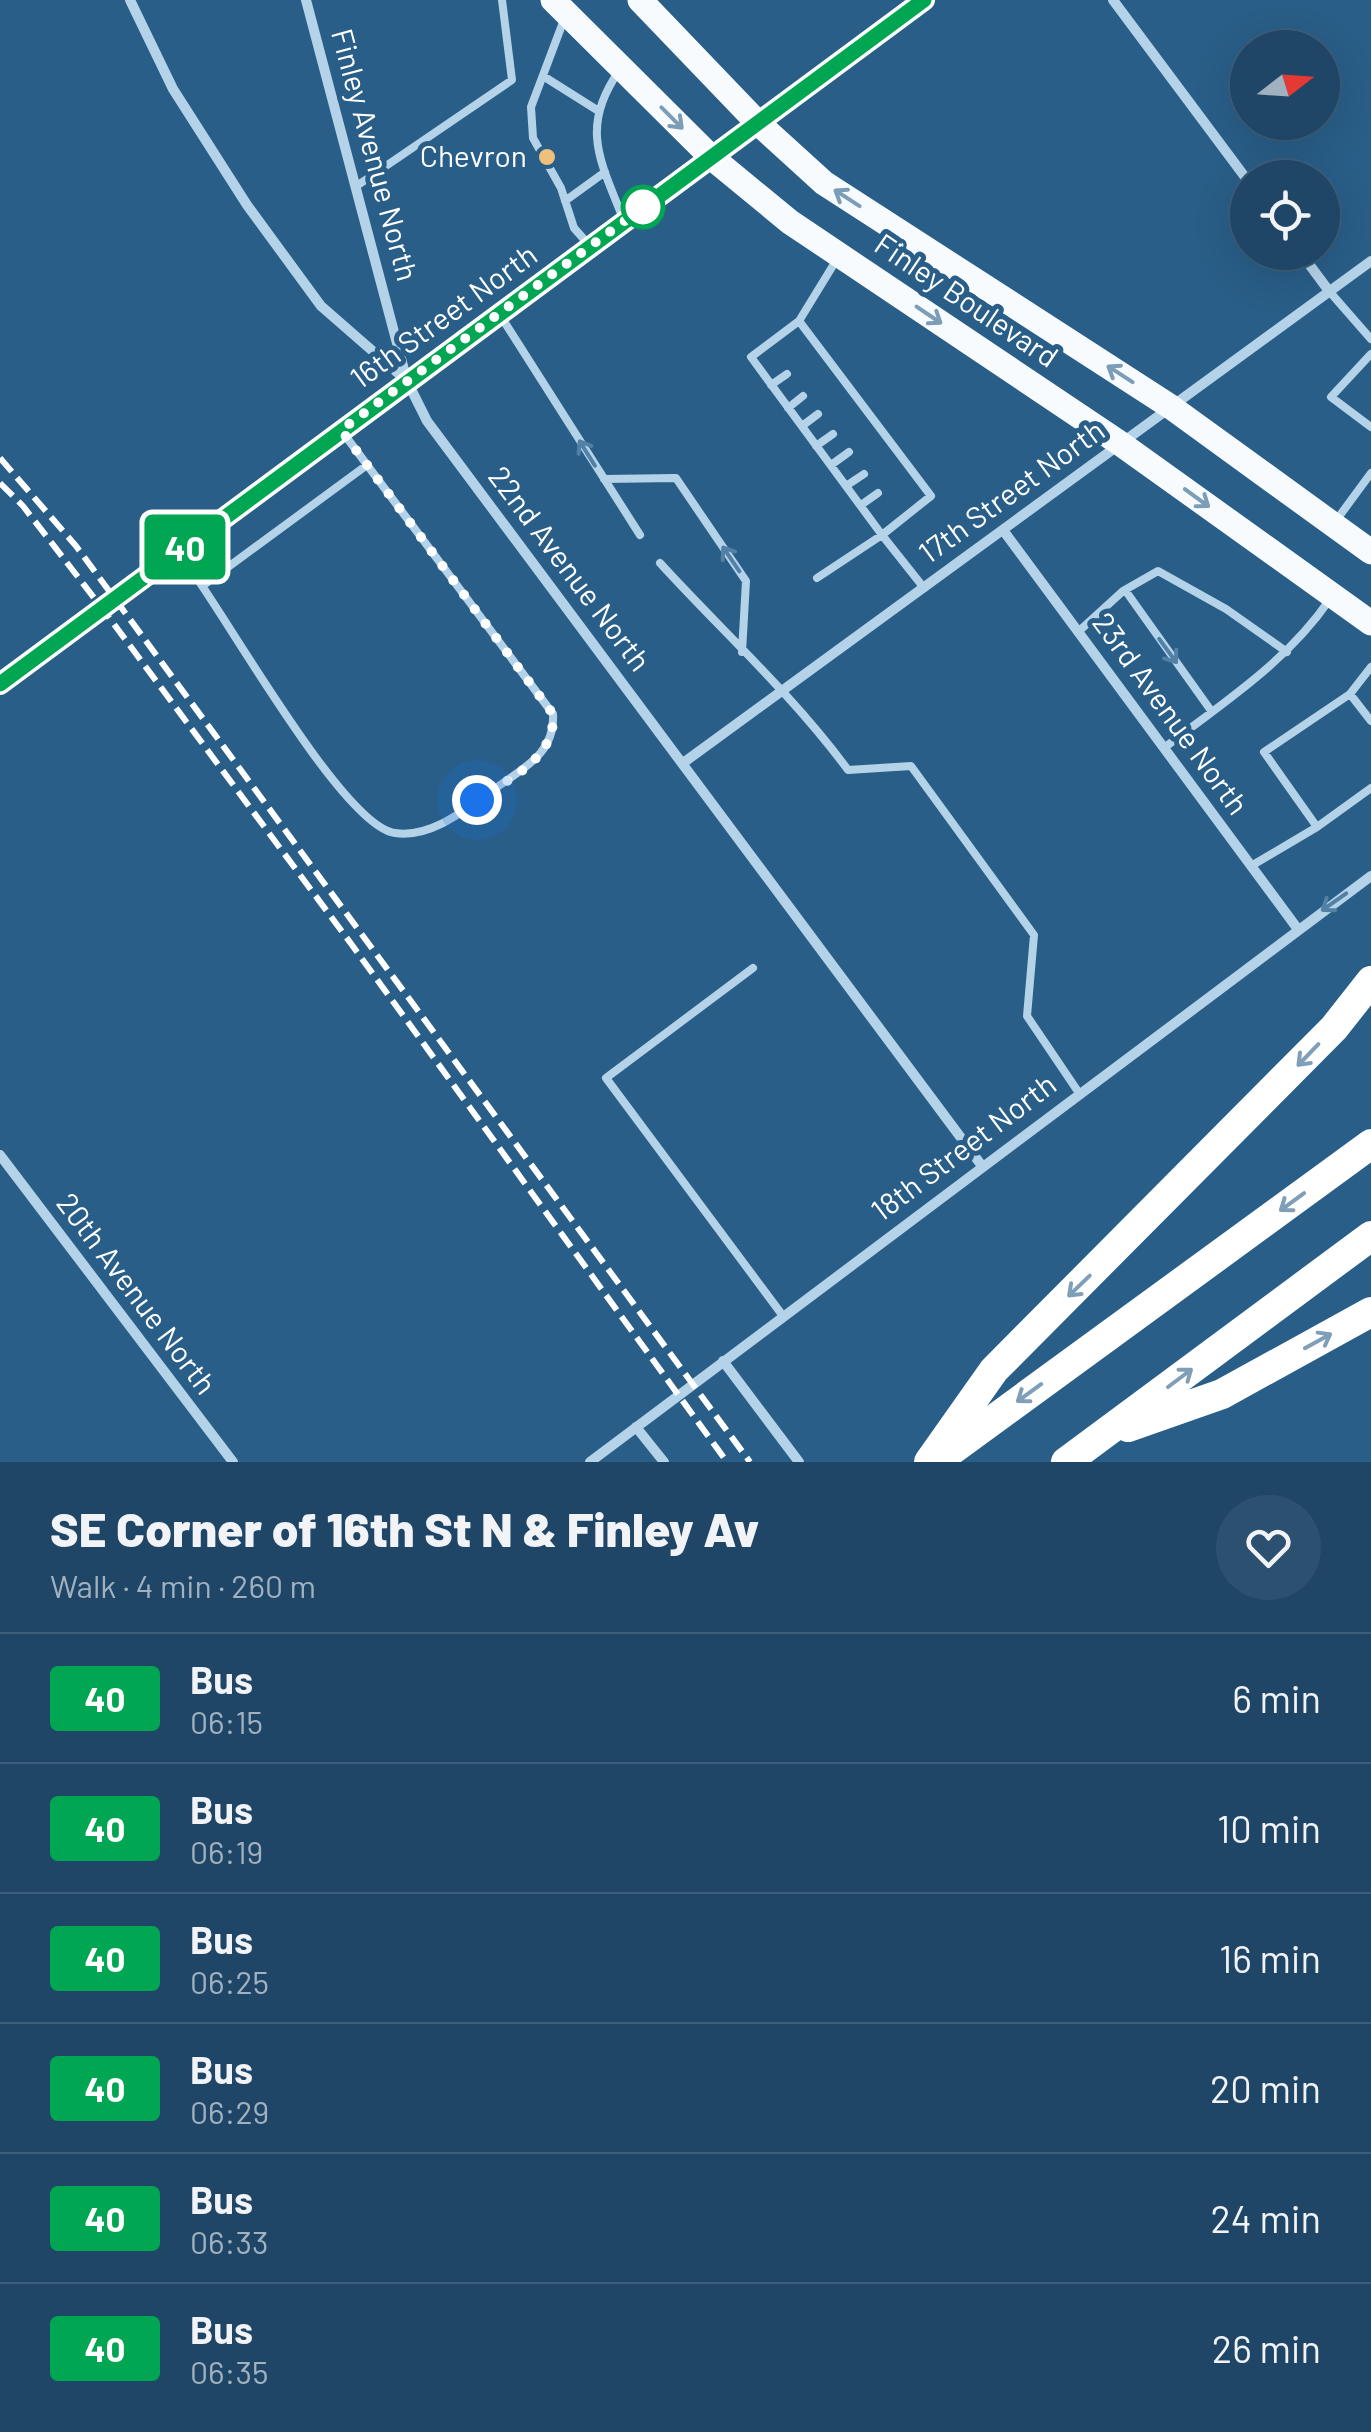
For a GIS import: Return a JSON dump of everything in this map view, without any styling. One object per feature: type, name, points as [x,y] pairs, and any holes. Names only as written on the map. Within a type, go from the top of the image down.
[{"type":"highway","points":[[932,1462],[994,1370],[1334,1028],[1371,981]]},
{"type":"highway","points":[[932,1462],[1371,1144]]},
{"type":"highway","points":[[1066,1462],[1371,1236]]},
{"type":"highway","points":[[1102,1436],[1222,1394],[1371,1312]]},
{"type":"main road","name":"Finley Boulevard","points":[[640,0],[758,122],[824,183],[1171,407],[1371,552]]},
{"type":"main road","name":"Finley Boulevard","points":[[559,7],[711,157],[790,222],[1121,444],[1371,623]]},
{"type":"street","name":"22nd Avenue North","points":[[130,0],[172,89],[246,206],[321,306],[407,381],[428,421],[982,1166]]},
{"type":"street","name":"Finley Avenue North","points":[[306,0],[407,381]]},
{"type":"street","name":"16th Street North","points":[[0,684],[924,0]]},
{"type":"street","points":[[1113,0],[1232,160]]},
{"type":"street","name":"17th Street North","points":[[683,764],[1371,261]]},
{"type":"street","points":[[1313,270],[1329,291]]},
{"type":"street","name":"23rd Avenue North","points":[[1003,530],[1297,928]]},
{"type":"street","name":"18th Street North","points":[[590,1462],[1371,876]]},
{"type":"street","name":"20th Avenue North","points":[[0,1156],[233,1462]]},
{"type":"street","points":[[723,1361],[799,1462]]},
{"type":"street","points":[[636,1427],[664,1462]]},
{"type":"lane","points":[[358,185],[512,80],[502,0]]},
{"type":"lane","points":[[559,7],[531,106],[533,138],[565,201],[574,228],[590,246]]},
{"type":"lane","points":[[621,68],[597,110],[595,121],[605,172],[624,221]]},
{"type":"lane","points":[[542,76],[597,110]]},
{"type":"lane","points":[[565,201],[605,172]]},
{"type":"lane","points":[[839,255],[799,321],[751,357],[924,588]]},
{"type":"lane","points":[[1329,291],[1371,339]]},
{"type":"lane","points":[[498,314],[640,534]]},
{"type":"lane","points":[[799,321],[931,496],[817,578]]},
{"type":"lane","points":[[810,358],[820,350]]},
{"type":"lane","points":[[1371,354],[1330,397],[1371,427]]},
{"type":"lane","points":[[825,379],[836,371]]},
{"type":"lane","points":[[771,385],[787,374]]},
{"type":"lane","points":[[840,398],[850,390]]},
{"type":"lane","points":[[788,408],[803,396]]},
{"type":"lane","points":[[854,418],[866,410]]},
{"type":"lane","points":[[802,426],[818,414]]},
{"type":"lane","points":[[868,437],[880,428]]},
{"type":"lane","points":[[178,552],[204,584],[234,639],[332,776],[376,827],[396,834],[430,828],[533,762],[554,730],[553,714],[341,430]]},
{"type":"lane","points":[[816,446],[833,434]]},
{"type":"lane","points":[[884,459],[896,450]]},
{"type":"lane","points":[[831,466],[849,452]]},
{"type":"lane","points":[[204,584],[368,465]]},
{"type":"lane","points":[[899,477],[910,469]]},
{"type":"lane","points":[[846,486],[864,474]]},
{"type":"lane","points":[[1332,525],[1371,474]]},
{"type":"lane","points":[[604,479],[676,478],[746,580],[742,652]]},
{"type":"lane","points":[[861,505],[878,493]]},
{"type":"lane","points":[[660,562],[742,652],[784,689],[848,770],[910,766],[1034,935],[1027,1016],[1079,1092]]},
{"type":"lane","points":[[1078,632],[1125,590],[1158,570],[1226,609],[1287,652]]},
{"type":"lane","points":[[1125,590],[1212,712]]},
{"type":"lane","points":[[1164,748],[1306,635],[1333,596]]},
{"type":"lane","points":[[1317,827],[1264,752],[1350,694],[1371,667]]},
{"type":"lane","points":[[1350,694],[1371,721]]},
{"type":"lane","points":[[1251,866],[1317,827],[1371,788]]},
{"type":"lane","points":[[753,968],[606,1078],[783,1316]]},
{"type":"railway","points":[[0,458],[76,546],[750,1462]]},
{"type":"railway","points":[[0,483],[23,506],[102,608],[727,1462]]},
{"type":"bus line","name":"40","points":[[0,684],[924,0]]},
{"type":"place","name":"Chevron","points":[[547,157]]},
{"type":"route","points":[[477,800],[533,762],[546,748],[554,730],[553,714],[341,430],[653,200],[643,207]]}]
